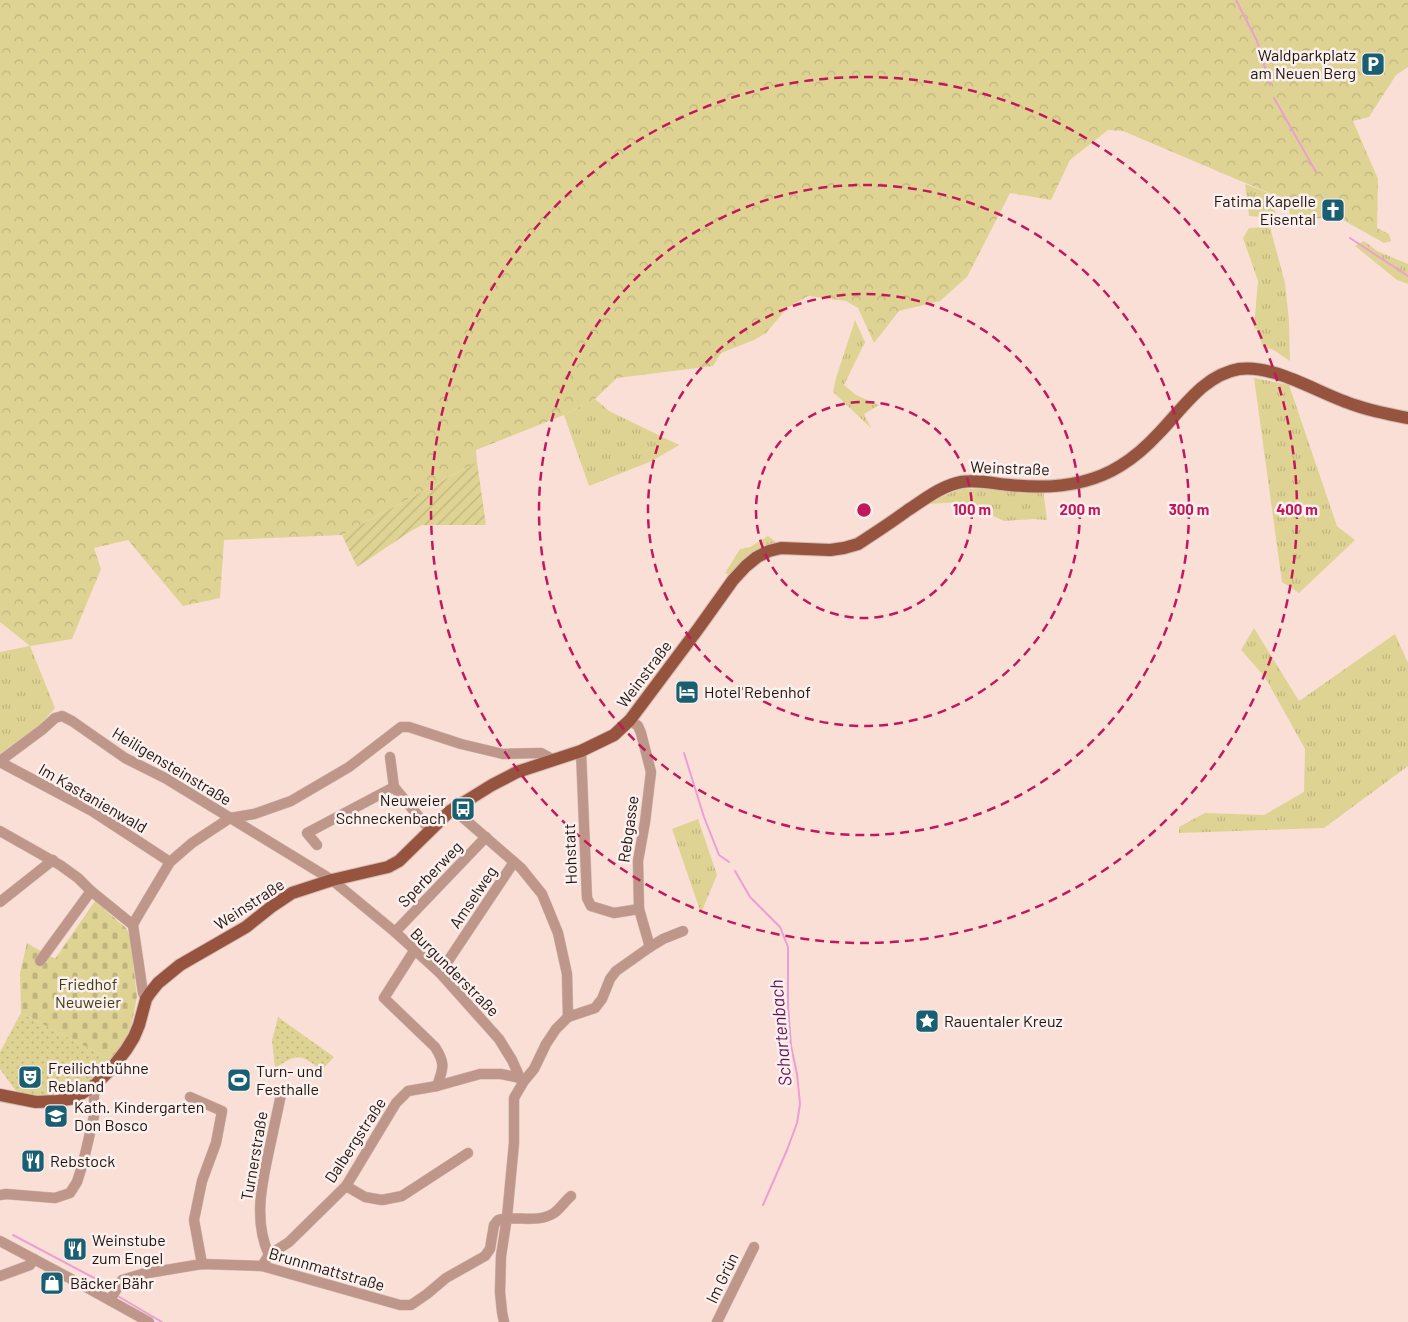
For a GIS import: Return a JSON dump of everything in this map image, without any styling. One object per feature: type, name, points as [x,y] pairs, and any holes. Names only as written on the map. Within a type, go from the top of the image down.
[{"type":"main road","name":"Weinstraße","points":[[0,1096],[36,1102],[75,1098],[96,1084],[112,1068],[126,1050],[139,1025],[146,999],[158,983],[180,965],[246,927],[292,893],[332,880],[388,867],[399,861],[453,809],[492,785],[517,772],[581,751],[614,735],[630,720],[733,580],[757,557],[769,551],[781,548],[830,550],[858,544],[945,486],[963,482],[983,482],[1038,487],[1066,485],[1093,478],[1120,466],[1143,449],[1197,392],[1211,381],[1224,373],[1239,369],[1256,368],[1277,374],[1347,402],[1377,412],[1408,418]]},
{"type":"street","name":"Heiligensteinstraße","points":[[0,761],[55,718],[62,716],[125,758],[165,778],[332,880]]},
{"type":"street","name":"Rebgasse","points":[[630,720],[638,726],[641,732],[651,772],[638,861],[639,909],[650,947]]},
{"type":"street","points":[[146,999],[143,993],[133,925],[170,862],[192,843],[230,818],[254,814],[291,802],[349,767],[401,727],[409,727],[461,744],[504,754],[541,753],[554,760]]},
{"type":"street","name":"Hohstatt","points":[[581,751],[587,898],[591,906],[614,913],[639,909]]},
{"type":"street","points":[[390,757],[394,787],[430,830]]},
{"type":"street","name":"Im Kastanienwald","points":[[0,761],[92,811],[170,862]]},
{"type":"street","points":[[317,845],[307,833],[394,787]]},
{"type":"street","points":[[453,809],[521,868],[542,894],[558,933],[567,974],[568,1017]]},
{"type":"street","points":[[0,831],[53,860],[78,878],[91,892],[133,925]]},
{"type":"street","name":"Sperberweg","points":[[395,932],[486,837]]},
{"type":"street","points":[[0,902],[53,860]]},
{"type":"street","name":"Amselweg","points":[[440,973],[514,862]]},
{"type":"street","name":"Burgunderstraße","points":[[332,880],[395,932],[440,973],[500,1040],[522,1079]]},
{"type":"street","points":[[40,961],[91,892]]},
{"type":"street","points":[[504,1322],[500,1292],[501,1256],[507,1217],[514,1143],[514,1098],[522,1079],[534,1069],[546,1044],[556,1029],[568,1017],[595,1008],[602,999],[610,979],[616,971],[663,939],[684,931]]},
{"type":"street","points":[[414,951],[384,998],[435,1047],[442,1057],[443,1068],[437,1086]]},
{"type":"street","name":"Dalbergstraße","points":[[262,1266],[269,1256],[289,1242],[346,1186],[396,1102],[408,1091],[437,1086],[480,1074],[501,1074],[522,1079]]},
{"type":"street","points":[[0,1195],[55,1198],[70,1193],[77,1182],[83,1163],[94,1116],[96,1084]]},
{"type":"street","name":"Turnerstraße","points":[[269,1256],[263,1242],[259,1203],[261,1184],[282,1090]]},
{"type":"street","points":[[190,1097],[222,1111],[216,1144],[202,1180],[194,1220],[202,1264]]},
{"type":"street","points":[[346,1186],[365,1198],[382,1200],[402,1196],[468,1153]]},
{"type":"street","points":[[507,1217],[537,1219],[547,1217],[556,1212],[571,1196]]},
{"type":"street","name":"Brunnmattstraße","points":[[110,1300],[122,1280],[142,1274],[202,1264],[262,1266],[400,1305],[411,1305],[446,1278],[485,1256],[490,1249],[494,1225],[498,1220],[507,1217]]},
{"type":"street","points":[[0,1241],[149,1322]]},
{"type":"street","name":"Im Grün","points":[[717,1322],[754,1247]]},
{"type":"street","points":[[0,1276],[30,1266],[34,1259]]},
{"type":"green space","points":[[0,0],[1408,0],[1408,67],[1396,75],[1369,117],[1353,121],[1378,179],[1377,228],[1389,234],[1391,241],[1384,243],[1336,216],[1291,222],[1288,201],[1123,131],[1108,130],[1070,160],[1051,200],[1010,193],[967,277],[940,301],[899,311],[874,343],[858,308],[846,301],[808,296],[787,308],[766,333],[754,340],[721,353],[713,366],[617,378],[595,399],[564,415],[476,450],[477,462],[342,535],[224,540],[220,598],[183,606],[128,540],[94,548],[101,569],[72,639],[30,646],[0,622]]},
{"type":"green space","points":[[1245,184],[1273,195],[1276,218],[1249,216]]},
{"type":"green space","points":[[1270,227],[1285,283],[1289,321],[1290,361],[1272,349],[1263,348],[1258,331],[1254,327],[1258,281],[1243,238],[1249,228]]},
{"type":"green space","points":[[1364,241],[1377,251],[1408,264],[1408,284],[1397,280],[1355,246]]},
{"type":"green space","points":[[855,320],[865,342],[844,385],[856,395],[879,405],[864,414],[871,428],[833,392]]},
{"type":"green space","points":[[1254,378],[1289,385],[1337,526],[1355,540],[1299,593],[1282,582]]},
{"type":"green space","points":[[595,399],[609,411],[679,445],[652,461],[589,486],[564,415]]},
{"type":"green space","points":[[477,462],[486,525],[422,525],[357,567],[342,535]]},
{"type":"green space","points":[[959,489],[1043,489],[1047,520],[1004,521],[963,502],[926,504]]},
{"type":"green space","points":[[768,536],[777,543],[768,544],[731,576],[725,573],[740,549],[750,547]]},
{"type":"green space","points":[[1254,628],[1299,701],[1395,634],[1408,663],[1408,766],[1324,828],[1179,833],[1179,827],[1205,813],[1264,815],[1304,792],[1305,749],[1265,677],[1241,650]]},
{"type":"green space","points":[[30,646],[55,708],[40,725],[0,754],[0,652]]},
{"type":"green space","points":[[698,819],[717,875],[701,913],[672,829]]},
{"type":"green space","name":"Friedhof Neuweier","points":[[95,901],[126,928],[130,936],[137,997],[132,1022],[125,1042],[111,1060],[21,1013],[20,973],[27,943],[55,959]]},
{"type":"green space","points":[[21,1013],[111,1060],[92,1080],[76,1090],[47,1096],[18,1094],[0,1069],[0,1052]]},
{"type":"green space","points":[[278,1017],[334,1057],[322,1070],[299,1057],[275,1068],[272,1040]]},
{"type":"waterway","points":[[1236,0],[1257,41],[1270,85]]},
{"type":"waterway","points":[[1274,98],[1316,172]]},
{"type":"waterway","points":[[1350,238],[1408,276]]},
{"type":"waterway","name":"Schartenbach","points":[[684,753],[704,817],[719,855],[729,862]]},
{"type":"waterway","name":"Schartenbach","points":[[735,871],[750,897],[780,927],[788,947],[788,1005],[791,1046],[797,1074],[800,1104],[797,1123],[763,1205]]},
{"type":"waterway","points":[[13,1235],[96,1279],[111,1291]]},
{"type":"waterway","points":[[116,1295],[162,1322]]},
{"type":"place","name":"Waldparkplatz am Neuen Berg","points":[[1373,64]]},
{"type":"place","name":"Fatima Kapelle Eisental","points":[[1333,210]]},
{"type":"place","name":"Hotel Rebenhof","points":[[687,692]]},
{"type":"place","name":"Neuweier Schneckenbach","points":[[463,809]]},
{"type":"place","name":"Rauentaler Kreuz","points":[[927,1021]]},
{"type":"place","name":"Freilichtbühne Rebland","points":[[30,1077]]},
{"type":"place","name":"Turn- und Festhalle","points":[[239,1080]]},
{"type":"place","name":"Kath. Kindergarten Don Bosco","points":[[56,1116]]},
{"type":"place","name":"Rebstock","points":[[33,1161]]},
{"type":"place","name":"Weinstube zum Engel","points":[[75,1249]]},
{"type":"place","name":"Bäcker Bähr","points":[[52,1283]]}]
